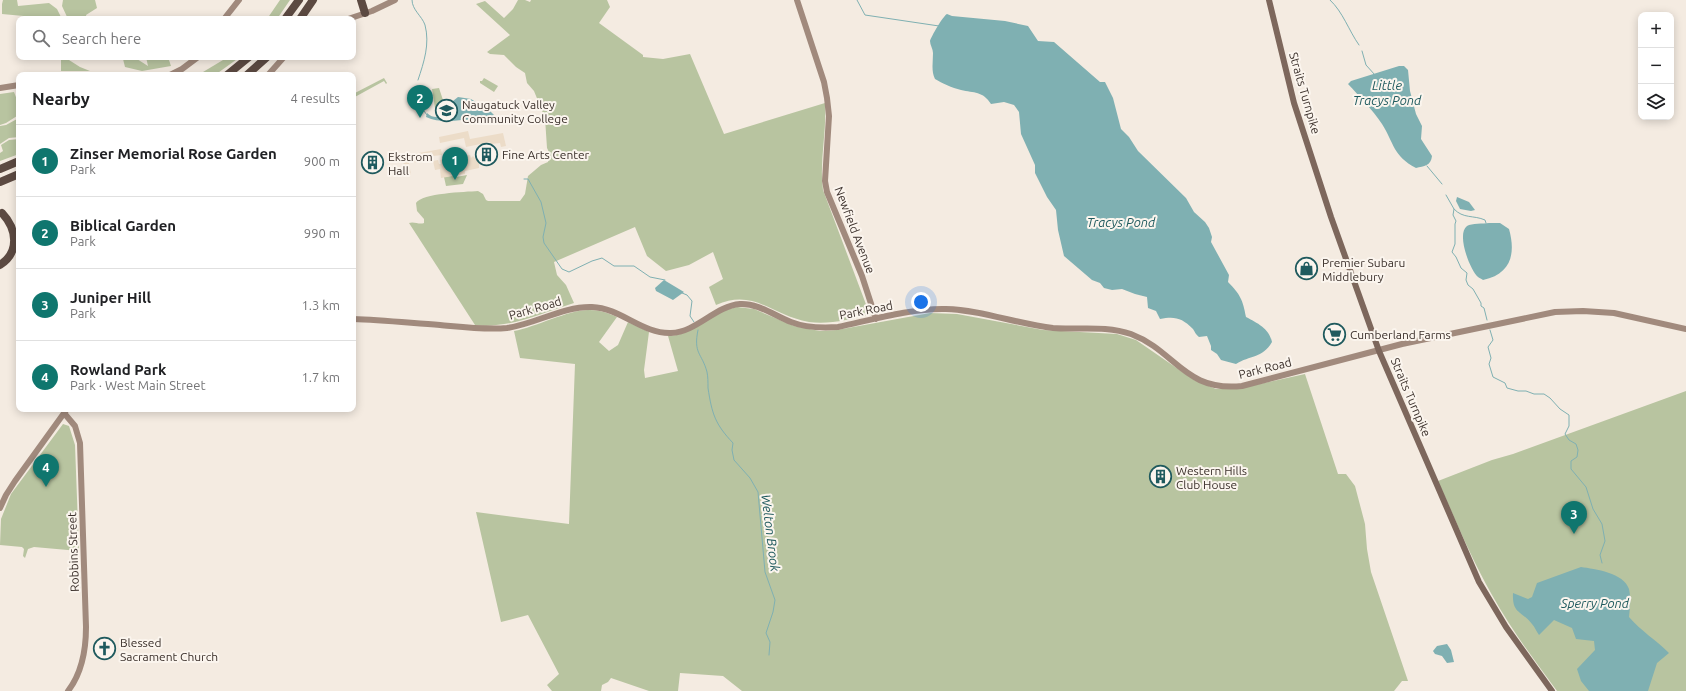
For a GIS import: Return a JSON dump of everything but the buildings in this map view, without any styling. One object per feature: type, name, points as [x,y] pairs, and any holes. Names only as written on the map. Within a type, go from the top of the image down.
[{"type":"highway","points":[[287,16],[299,0]]},
{"type":"highway","points":[[302,16],[313,0]]},
{"type":"highway","points":[[361,0],[365,13]]},
{"type":"highway","points":[[232,72],[246,60]]},
{"type":"highway","points":[[250,72],[264,60]]},
{"type":"highway","points":[[0,169],[16,162]]},
{"type":"highway","points":[[0,182],[16,175]]},
{"type":"highway","points":[[1,212],[13,224],[16,230]]},
{"type":"highway","points":[[0,265],[10,256],[14,242],[12,226],[1,212]]},
{"type":"main road","points":[[226,16],[239,0]]},
{"type":"main road","points":[[356,16],[395,0]]},
{"type":"main road","name":"Newfield Avenue","points":[[797,0],[824,82],[827,98],[829,116],[825,181],[827,192],[862,276],[876,319]]},
{"type":"main road","name":"Straits Turnpike","points":[[1269,0],[1294,103],[1331,217],[1379,351],[1479,582],[1506,627],[1552,691]]},
{"type":"main road","points":[[184,72],[195,60]]},
{"type":"main road","points":[[271,72],[281,60]]},
{"type":"main road","points":[[0,88],[16,85]]},
{"type":"main road","name":"Park Road","points":[[356,319],[472,328],[506,328],[526,324],[565,311],[596,307],[620,314],[649,329],[670,333],[691,328],[728,307],[740,304],[754,305],[792,322],[814,327],[838,327],[922,310],[945,308],[1052,328],[1119,331],[1132,335],[1148,343],[1198,381],[1219,387],[1242,386],[1379,351],[1526,317],[1562,311],[1614,313],[1686,329]]},
{"type":"main road","points":[[0,508],[15,480],[65,412]]},
{"type":"main road","name":"Robbins Street","points":[[67,412],[74,426],[80,443],[86,627],[82,661],[75,681],[68,691]]},
{"type":"green space","points":[[3,0],[17,0],[18,6],[49,3],[57,9],[60,16],[23,16],[2,14]]},
{"type":"green space","points":[[63,0],[95,0],[97,8],[86,16],[67,16],[62,6]]},
{"type":"green space","points":[[280,0],[290,0],[279,16],[269,16]]},
{"type":"green space","points":[[518,0],[530,2],[531,0],[607,0],[610,7],[599,23],[643,55],[643,57],[663,59],[690,54],[724,134],[825,103],[822,168],[823,190],[870,315],[840,321],[817,323],[796,319],[753,301],[730,301],[716,305],[709,287],[723,279],[713,252],[689,265],[666,271],[647,256],[635,227],[554,262],[557,275],[566,285],[574,303],[501,325],[475,325],[409,223],[424,223],[424,219],[417,211],[416,203],[426,197],[435,195],[478,191],[483,194],[488,201],[520,201],[525,194],[528,176],[541,165],[548,162],[550,154],[547,148],[545,118],[534,91],[527,83],[525,73],[516,67],[504,55],[490,54],[487,52],[510,35],[476,4],[485,1],[504,18],[513,9]]},
{"type":"green space","points":[[61,60],[69,60],[90,71],[61,71]]},
{"type":"green space","points":[[123,60],[139,60],[148,66],[147,60],[169,60],[171,66],[142,71],[125,67]]},
{"type":"green space","points":[[223,60],[236,60],[219,72],[203,72]]},
{"type":"green space","points":[[384,78],[387,83],[386,84],[384,81],[356,96],[356,92]]},
{"type":"green space","points":[[484,78],[498,86],[494,92],[480,83],[480,81]]},
{"type":"green space","points":[[439,88],[445,106],[443,111],[439,112],[435,108],[432,89]]},
{"type":"green space","points":[[14,92],[16,97],[16,117],[0,125],[0,94]]},
{"type":"green space","points":[[16,120],[16,137],[9,138],[0,144],[0,126],[6,125]]},
{"type":"green space","points":[[16,139],[16,155],[0,161],[0,153],[3,151],[1,145],[9,140]]},
{"type":"green space","points":[[455,175],[456,177],[467,175],[463,184],[446,186],[444,177]]},
{"type":"green space","points":[[737,307],[754,309],[794,326],[820,331],[837,330],[930,313],[957,314],[1043,330],[1117,334],[1136,340],[1194,380],[1216,389],[1241,388],[1305,374],[1338,474],[1346,474],[1355,486],[1365,524],[1371,572],[1408,681],[1402,681],[1394,691],[742,691],[723,676],[680,673],[678,691],[649,691],[611,678],[608,682],[602,685],[601,691],[552,691],[547,685],[559,674],[528,615],[501,622],[476,512],[569,524],[575,364],[520,358],[514,331],[582,310],[594,310],[607,313],[617,317],[599,342],[609,351],[618,345],[628,322],[649,332],[644,370],[645,378],[678,371],[668,336],[682,334],[719,312]]},
{"type":"green space","points":[[1686,391],[1686,691],[1557,691],[1531,656],[1499,608],[1470,553],[1438,481],[1492,460],[1513,454]]},
{"type":"green space","points":[[63,424],[69,426],[75,445],[79,551],[34,547],[28,549],[25,558],[23,556],[24,549],[22,547],[0,545],[1,519],[11,494]]},
{"type":"shaded area","points":[[468,131],[470,139],[503,133],[506,146],[501,147],[500,143],[491,144],[490,142],[466,147],[464,138],[440,143],[439,137]]},
{"type":"shaded area","points":[[441,149],[442,155],[433,156],[432,152],[417,155],[418,162],[409,163],[411,175],[406,176],[402,156]]},
{"type":"shaded area","points":[[470,155],[471,158],[473,156],[479,163],[479,168],[465,171],[465,174],[441,178],[440,169],[435,170],[433,161],[438,160],[439,164],[441,164],[440,160],[448,159],[450,167],[464,165],[463,156]]},
{"type":"water","name":"Tracys Pond","points":[[947,14],[952,16],[1005,21],[1028,26],[1038,41],[1054,42],[1100,82],[1105,82],[1113,98],[1121,129],[1129,137],[1138,151],[1186,198],[1194,212],[1209,228],[1212,237],[1211,242],[1229,275],[1228,282],[1235,290],[1244,306],[1246,317],[1262,326],[1270,337],[1272,342],[1264,351],[1236,364],[1221,360],[1217,354],[1211,350],[1207,336],[1199,337],[1189,325],[1182,320],[1174,318],[1160,319],[1156,311],[1148,308],[1147,297],[1122,289],[1112,290],[1104,288],[1100,283],[1092,280],[1064,256],[1058,230],[1056,210],[1047,197],[1035,173],[1035,165],[1021,134],[1019,112],[1014,105],[1004,102],[991,104],[981,95],[954,88],[935,79],[933,70],[933,52],[930,41],[940,22]]},
{"type":"water","name":"Little Tracys Pond","points":[[1399,66],[1404,66],[1408,70],[1410,91],[1416,114],[1422,126],[1421,139],[1432,156],[1429,164],[1416,168],[1398,154],[1382,124],[1366,103],[1348,84],[1351,81]]},
{"type":"water","points":[[458,97],[471,99],[490,111],[498,119],[496,122],[478,119],[443,121],[426,117],[427,113],[434,117],[446,115],[453,101]]},
{"type":"water","points":[[1457,197],[1469,202],[1475,210],[1471,211],[1460,209],[1456,201]]},
{"type":"water","points":[[1500,223],[1509,229],[1512,247],[1509,262],[1505,268],[1500,273],[1483,280],[1478,277],[1471,267],[1465,252],[1463,236],[1464,230],[1469,225]]},
{"type":"water","points":[[664,280],[684,292],[673,300],[656,291],[655,288]]},
{"type":"water","name":"Sperry Pond","points":[[1581,567],[1608,573],[1621,579],[1629,589],[1629,617],[1638,627],[1669,653],[1657,663],[1648,691],[1589,691],[1581,681],[1577,669],[1595,650],[1594,641],[1576,639],[1572,628],[1554,620],[1539,635],[1533,625],[1518,611],[1514,605],[1513,593],[1528,599],[1532,597],[1537,583]]},
{"type":"water","points":[[1447,644],[1451,650],[1454,662],[1447,663],[1442,656],[1435,654],[1433,651],[1437,646]]},
{"type":"waterway","name":"Welton Brook","points":[[412,0],[412,4],[424,22],[427,39],[426,53],[418,80]]},
{"type":"waterway","points":[[857,0],[865,15],[939,26]]},
{"type":"waterway","points":[[1330,0],[1339,10],[1359,45]]},
{"type":"waterway","points":[[1362,51],[1366,65],[1375,75]]},
{"type":"waterway","name":"Welton Brook","points":[[420,101],[421,107],[427,115]]},
{"type":"waterway","points":[[1427,166],[1442,184]]},
{"type":"waterway","name":"Welton Brook","points":[[524,179],[528,179],[541,202],[546,223],[543,237],[544,243],[562,269],[569,272],[602,258],[614,266],[634,266],[650,277],[665,280]]},
{"type":"waterway","points":[[1446,195],[1454,209],[1453,215],[1456,221],[1455,244],[1452,252],[1461,268],[1467,273],[1466,280],[1468,285],[1473,289],[1481,303],[1481,306],[1484,308],[1487,320]]},
{"type":"waterway","points":[[1454,209],[1465,216],[1485,220],[1486,223]]},
{"type":"waterway","name":"Welton Brook","points":[[682,293],[687,295],[692,301],[690,316],[694,322]]},
{"type":"waterway","name":"Welton Brook","points":[[698,330],[697,349],[707,372],[709,397],[715,418],[722,430],[733,443],[732,450],[734,460],[750,478],[758,492],[765,572],[775,600],[773,612],[766,633],[770,642],[769,655]]},
{"type":"waterway","points":[[1490,330],[1493,340],[1488,347],[1491,358],[1489,364],[1493,377],[1505,383],[1507,388],[1534,394],[1544,394],[1569,415],[1569,426],[1565,434],[1569,440],[1576,444],[1578,450],[1577,457],[1571,461],[1571,469],[1586,487],[1593,509],[1602,524],[1605,541],[1600,555],[1602,563]]},
{"type":"place","name":"Naugatuck Valley Community College","points":[[447,111]]},
{"type":"place","name":"Biblical Garden","points":[[420,118]]},
{"type":"place","name":"Fine Arts Center","points":[[487,154]]},
{"type":"place","name":"Ekstrom Hall","points":[[373,163]]},
{"type":"place","name":"Zinser Memorial Rose Garden","points":[[455,180]]},
{"type":"place","name":"Premier Subaru Middlebury","points":[[1306,269]]},
{"type":"place","name":"Cumberland Farms","points":[[1335,334]]},
{"type":"place","name":"Western Hills Club House","points":[[1160,477]]},
{"type":"place","name":"Rowland Park","points":[[46,487]]},
{"type":"place","name":"Juniper Hill","points":[[1574,534]]},
{"type":"place","name":"Blessed Sacrament Church","points":[[104,649]]}]
